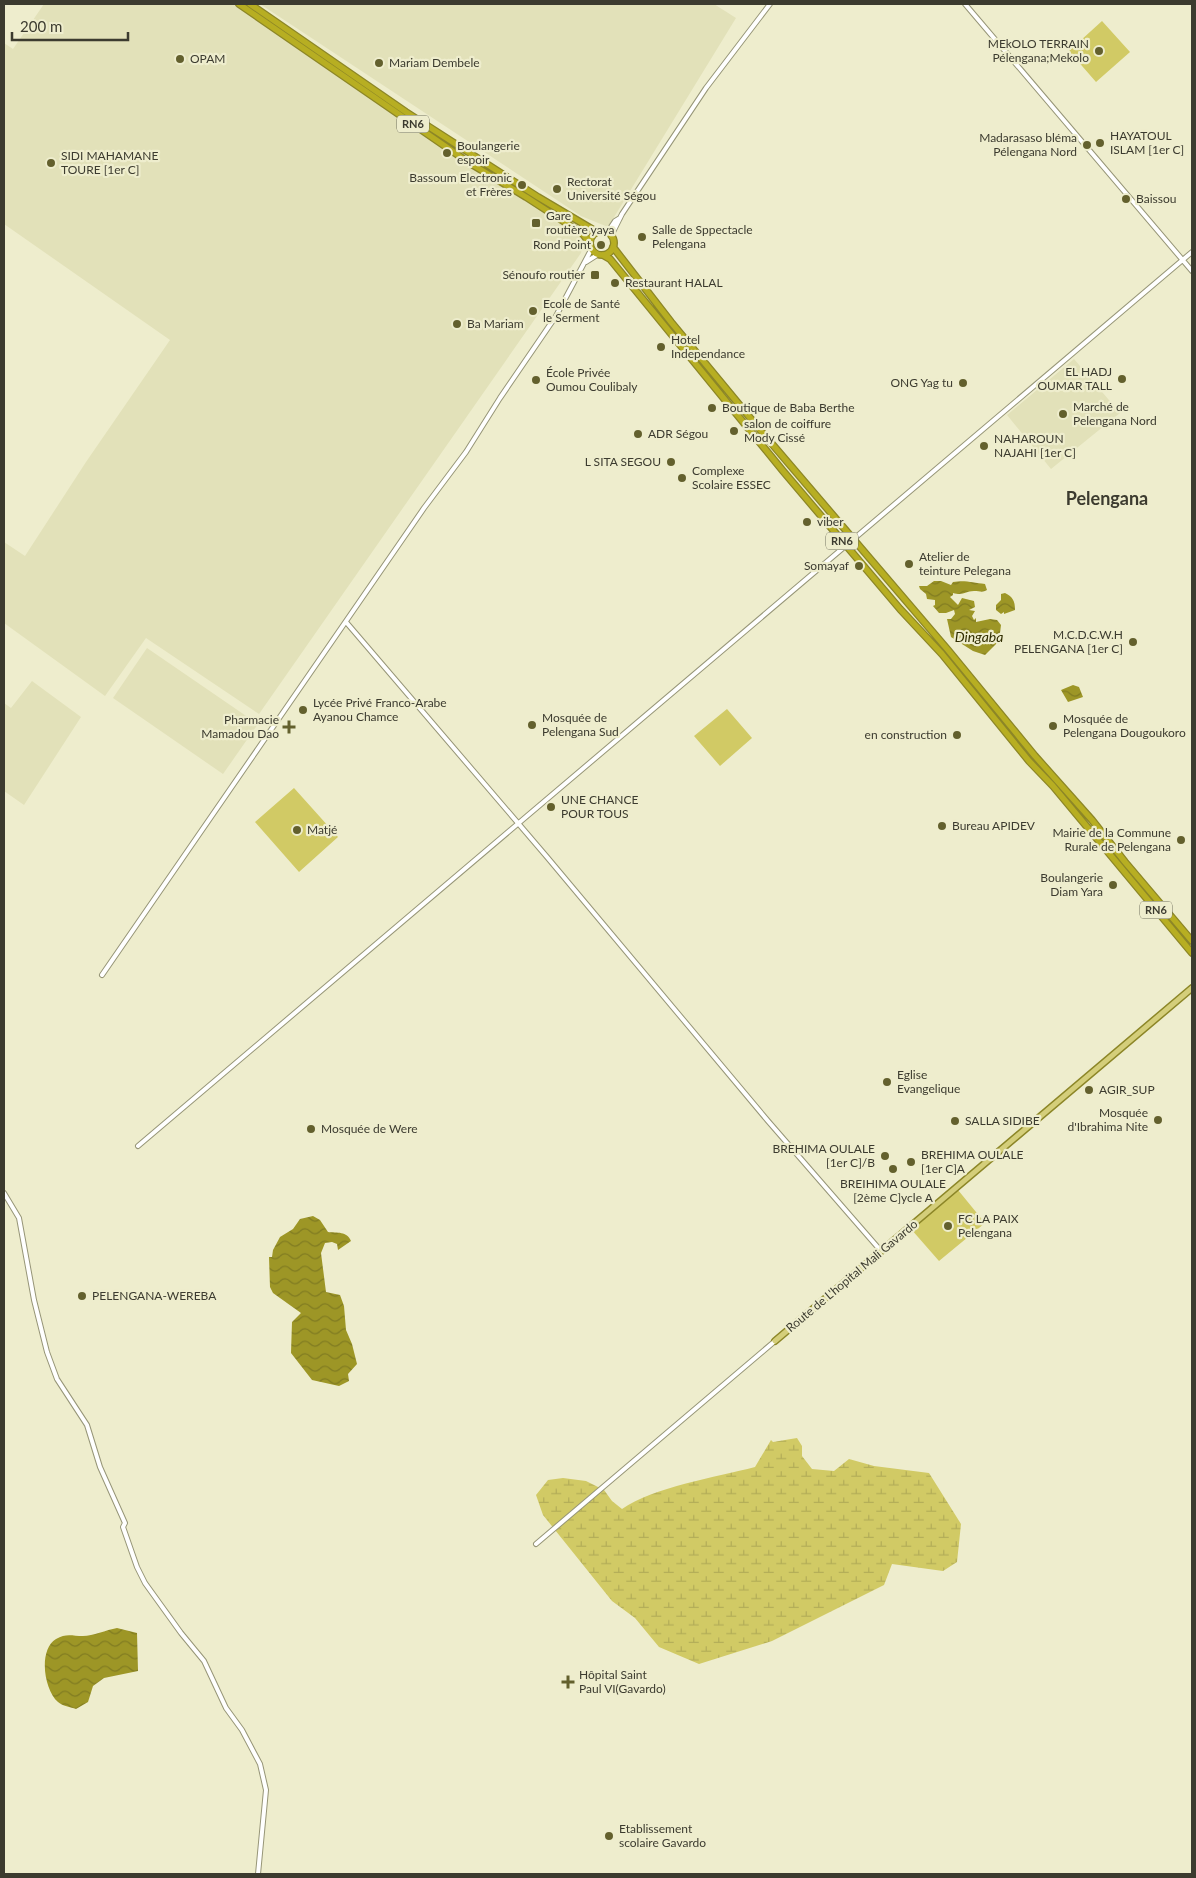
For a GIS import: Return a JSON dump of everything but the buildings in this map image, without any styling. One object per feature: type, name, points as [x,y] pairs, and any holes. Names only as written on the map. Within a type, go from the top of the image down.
[{"type":"highway","name":"RN6","points":[[239,4],[468,162],[583,234],[589,242]]},
{"type":"highway","name":"RN6","points":[[250,4],[406,112],[538,198],[597,232]]},
{"type":"highway","points":[[597,232],[609,234],[613,247],[608,254],[600,255],[591,250],[589,242],[597,232]]},
{"type":"highway","name":"RN6","points":[[613,247],[671,322],[1192,941]]},
{"type":"highway","name":"RN6","points":[[600,255],[610,259],[766,451],[900,609],[942,654],[1029,761],[1053,786],[1192,953]]},
{"type":"main road","name":"Route de L'hopital Mali Gavardo","points":[[775,1341],[1192,988]]},
{"type":"street","points":[[609,234],[706,88],[770,4]]},
{"type":"street","points":[[965,4],[1192,271]]},
{"type":"street","points":[[102,975],[424,508],[466,452],[556,316],[591,250]]},
{"type":"street","points":[[138,1146],[854,541],[1192,252]]},
{"type":"street","points":[[586,262],[600,255]]},
{"type":"street","points":[[346,622],[519,824],[768,1121],[881,1251]]},
{"type":"street","points":[[4,1193],[18,1214],[23,1233],[30,1282],[47,1352],[57,1379],[87,1425],[100,1467],[125,1523],[122,1527],[137,1567],[181,1634],[204,1661],[226,1708],[242,1730],[260,1764],[266,1790],[258,1874]]},
{"type":"street","name":"Route de L'hopital Mali Gavardo","points":[[536,1544],[775,1341]]},
{"type":"shaded area","points":[[44,4],[240,4],[584,238],[581,253],[259,714],[146,638],[105,696],[4,623],[4,542],[25,556],[86,462],[170,340],[4,224],[4,43],[13,49]]},
{"type":"shaded area","points":[[260,4],[714,4],[736,18],[608,227],[581,216]]},
{"type":"shaded area","name":"Marché de Pelengana Nord","points":[[1074,359],[1120,413],[1051,469],[1007,415]]},
{"type":"shaded area","points":[[147,648],[258,724],[223,774],[113,698]]},
{"type":"shaded area","points":[[32,681],[81,717],[24,805],[4,791],[4,703],[11,708]]},
{"type":"green space","name":"MEkOLO TERRAIN Pélengana;Mekolo","points":[[1102,21],[1130,52],[1096,82],[1069,51]]},
{"type":"green space","points":[[727,709],[752,738],[720,766],[694,736]]},
{"type":"green space","name":"Matjé","points":[[294,788],[338,837],[299,872],[255,822]]},
{"type":"green space","name":"FC LA PAIX Pelengana","points":[[958,1190],[985,1223],[939,1261],[911,1229]]},
{"type":"green space","points":[[797,1438],[802,1446],[802,1456],[812,1469],[834,1471],[849,1459],[874,1466],[929,1473],[961,1524],[957,1562],[943,1571],[892,1564],[884,1585],[772,1641],[699,1664],[659,1647],[635,1618],[612,1601],[543,1515],[536,1495],[548,1480],[563,1478],[586,1481],[604,1490],[612,1501],[622,1509],[635,1501],[668,1489],[755,1467],[771,1440],[773,1442]]},
{"type":"water","name":"Dingaba","points":[[934,581],[941,581],[951,585],[953,582],[962,581],[985,584],[987,590],[985,591],[953,593],[950,597],[958,605],[962,598],[974,601],[975,607],[969,610],[975,611],[972,616],[974,620],[976,618],[976,622],[990,619],[997,620],[1001,625],[999,641],[985,655],[973,651],[951,637],[947,619],[951,619],[955,614],[954,610],[939,613],[933,606],[935,605],[935,600],[927,599],[926,594],[919,586],[927,586]]},
{"type":"water","points":[[1005,593],[1013,600],[1015,610],[1001,614],[996,610],[996,605],[1001,600],[1001,594]]},
{"type":"water","points":[[1073,685],[1079,687],[1083,697],[1068,702],[1061,690]]},
{"type":"water","points":[[313,1216],[320,1220],[328,1232],[344,1234],[351,1241],[338,1250],[337,1244],[332,1242],[325,1243],[321,1253],[326,1292],[340,1295],[344,1306],[346,1330],[357,1364],[348,1374],[349,1381],[339,1386],[312,1380],[291,1353],[292,1322],[301,1313],[273,1293],[270,1287],[269,1257],[272,1257],[273,1250],[280,1237],[293,1229],[300,1219]]},
{"type":"water","points":[[117,1628],[137,1633],[138,1671],[104,1678],[93,1686],[88,1702],[76,1709],[60,1703],[53,1696],[46,1680],[45,1661],[50,1644],[63,1636],[87,1636]]},
{"type":"place","name":"MEkOLO TERRAIN Pélengana;Mekolo","points":[[1099,51]]},
{"type":"place","name":"OPAM","points":[[180,59]]},
{"type":"place","name":"Mariam Dembele","points":[[379,63]]},
{"type":"place","name":"HAYATOUL ISLAM [1er C]","points":[[1100,143]]},
{"type":"place","name":"Madarasaso bléma Pélengana Nord","points":[[1087,145]]},
{"type":"place","name":"Boulangerie espoir","points":[[447,153]]},
{"type":"place","name":"SIDI MAHAMANE TOURE [1er C]","points":[[51,163]]},
{"type":"place","name":"Bassoum Electronic et Frères","points":[[522,185]]},
{"type":"place","name":"Rectorat Université Ségou","points":[[557,189]]},
{"type":"place","name":"Baissou","points":[[1126,199]]},
{"type":"place","name":"Gare routière yaya","points":[[536,223]]},
{"type":"place","name":"Salle de Sppectacle Pelengana","points":[[642,237]]},
{"type":"place","name":"Rond Point","points":[[601,245]]},
{"type":"place","name":"Sénoufo routier","points":[[595,275]]},
{"type":"place","name":"Restaurant HALAL","points":[[615,283]]},
{"type":"place","name":"Ecole de Santé le Serment","points":[[533,311]]},
{"type":"place","name":"Ba Mariam","points":[[457,324]]},
{"type":"place","name":"Hotel Independance","points":[[661,347]]},
{"type":"place","name":"EL HADJ OUMAR TALL","points":[[1122,379]]},
{"type":"place","name":"École Privée Oumou Coulibaly","points":[[536,380]]},
{"type":"place","name":"ONG Yag tu","points":[[963,383]]},
{"type":"place","name":"Boutique de Baba Berthe","points":[[712,408]]},
{"type":"place","name":"Marché de Pelengana Nord","points":[[1063,414]]},
{"type":"place","name":"salon de coiffure Mody Cissé","points":[[734,431]]},
{"type":"place","name":"ADR Ségou","points":[[638,434]]},
{"type":"place","name":"NAHAROUN NAJAHI [1er C]","points":[[984,446]]},
{"type":"place","name":"L SITA SEGOU","points":[[671,462]]},
{"type":"place","name":"Complexe Scolaire ESSEC","points":[[682,478]]},
{"type":"place","name":"viber","points":[[807,522]]},
{"type":"place","name":"Atelier de teinture Pelegana","points":[[909,564]]},
{"type":"place","name":"Somayaf","points":[[859,566]]},
{"type":"place","name":"M.C.D.C.W.H PELENGANA [1er C]","points":[[1133,642]]},
{"type":"place","name":"Lycée Privé Franco-Arabe Ayanou Chamce","points":[[303,710]]},
{"type":"place","name":"Mosquée de Pelengana Sud","points":[[532,725]]},
{"type":"place","name":"Mosquée de Pelengana Dougoukoro","points":[[1053,726]]},
{"type":"place","name":"Pharmacie Mamadou Dao","points":[[289,727]]},
{"type":"place","name":"en construction","points":[[957,735]]},
{"type":"place","name":"UNE CHANCE POUR TOUS","points":[[551,807]]},
{"type":"place","name":"Bureau APIDEV","points":[[942,826]]},
{"type":"place","name":"Matjé","points":[[297,830]]},
{"type":"place","name":"Mairie de la Commune Rurale de Pelengana","points":[[1181,840]]},
{"type":"place","name":"Boulangerie Diam Yara","points":[[1113,885]]},
{"type":"place","name":"Eglise Evangelique","points":[[887,1082]]},
{"type":"place","name":"AGIR_SUP","points":[[1089,1090]]},
{"type":"place","name":"Mosquée d'Ibrahima Nite","points":[[1158,1120]]},
{"type":"place","name":"SALLA SIDIBE","points":[[955,1121]]},
{"type":"place","name":"Mosquée de Were","points":[[311,1129]]},
{"type":"place","name":"BREHIMA OULALE [1er C]/B","points":[[885,1156]]},
{"type":"place","name":"BREHIMA OULALE [1er C]A","points":[[911,1162]]},
{"type":"place","name":"BREIHIMA OULALE [2ème C]ycle A","points":[[893,1169]]},
{"type":"place","name":"FC LA PAIX Pelengana","points":[[948,1226]]},
{"type":"place","name":"PELENGANA-WEREBA","points":[[82,1296]]},
{"type":"place","name":"Hôpital Saint Paul VI(Gavardo)","points":[[568,1682]]},
{"type":"place","name":"Etablissement scolaire Gavardo","points":[[609,1836]]},
{"type":"district","name":"Pelengana","points":[[1107,499]]}]
